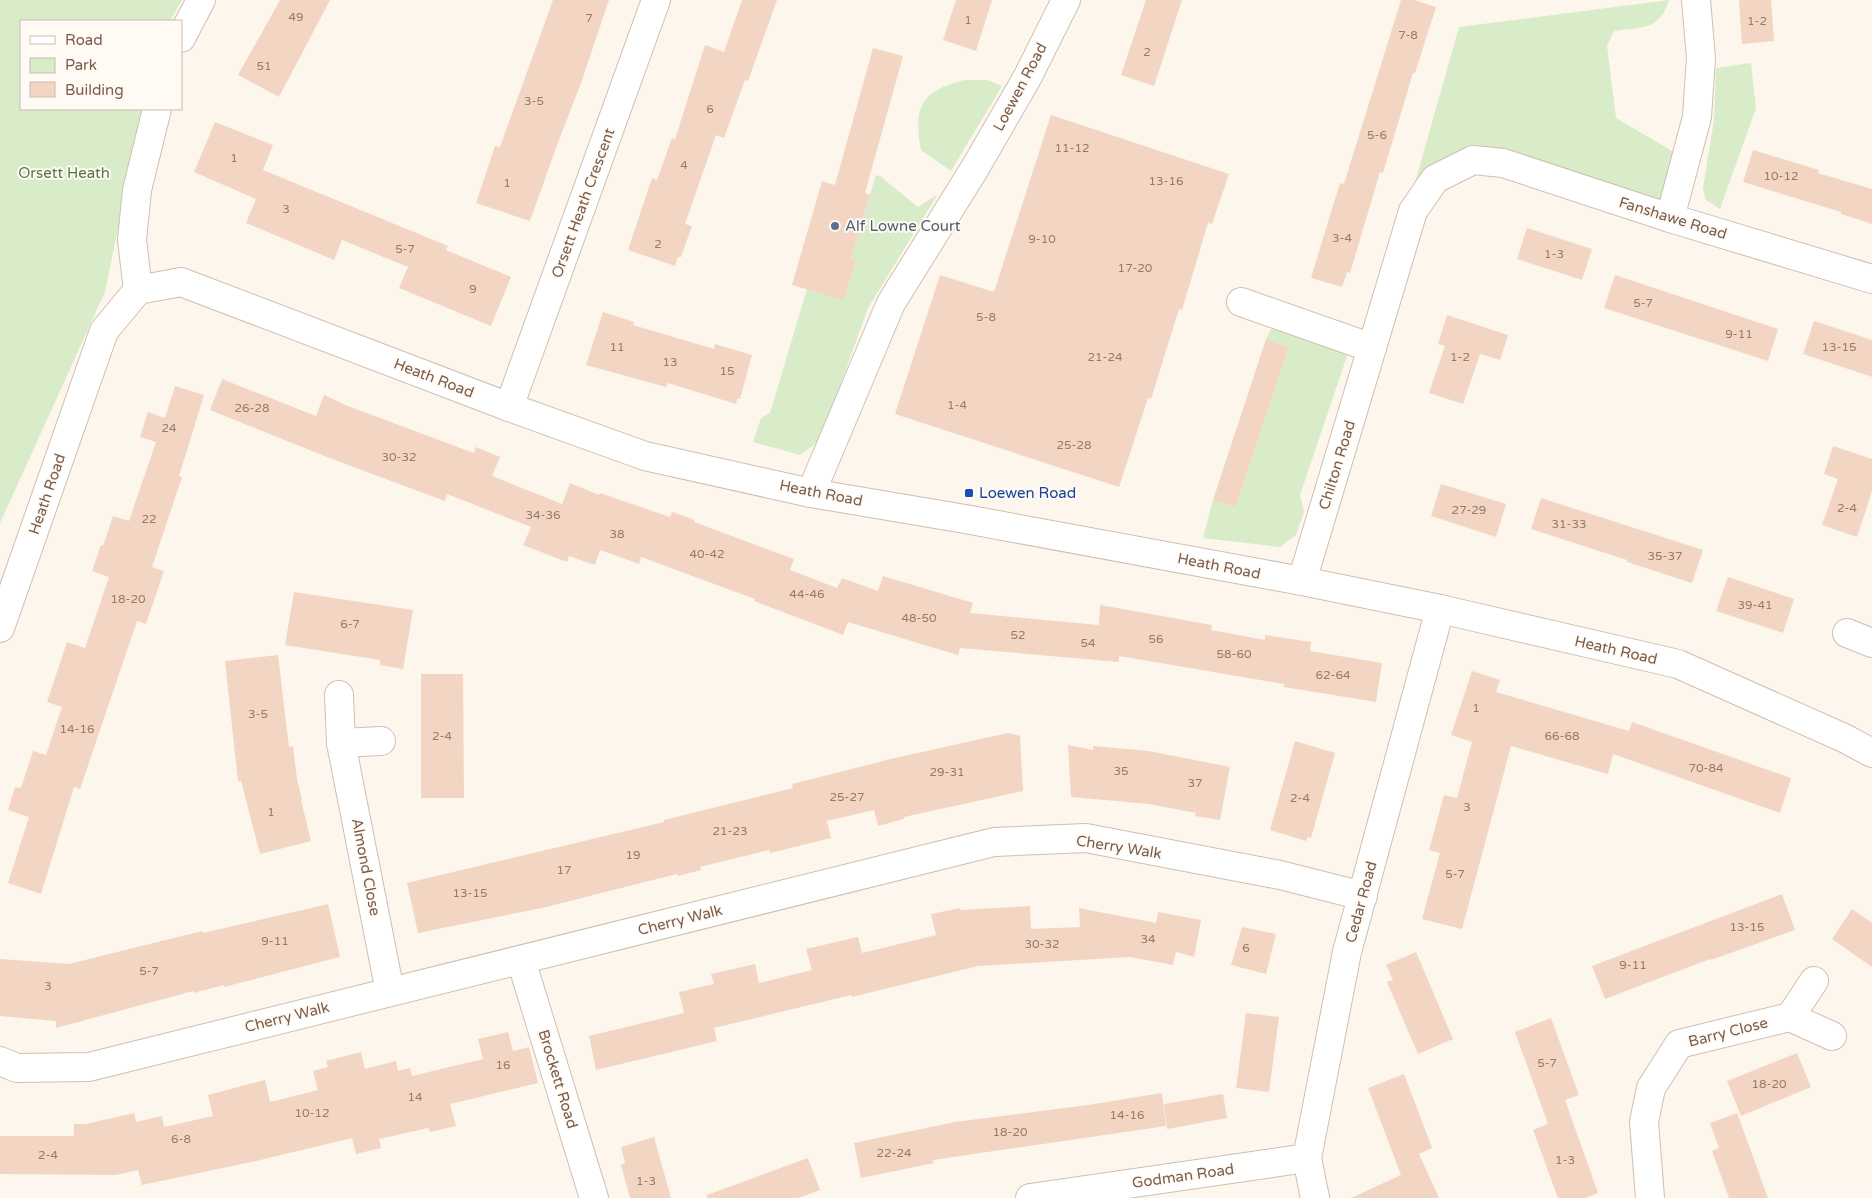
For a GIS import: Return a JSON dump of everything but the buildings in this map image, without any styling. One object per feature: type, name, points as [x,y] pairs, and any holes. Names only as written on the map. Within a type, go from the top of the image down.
[{"type":"street","points":[[182,36],[201,0]]},
{"type":"street","name":"Orsett Heath Crescent","points":[[509,407],[656,0]]},
{"type":"street","name":"Loewen Road","points":[[811,493],[891,302],[975,168],[1027,78],[1066,0]]},
{"type":"street","points":[[1670,218],[1697,117],[1701,58],[1696,0]]},
{"type":"street","points":[[138,290],[132,240],[137,190],[157,110]]},
{"type":"street","name":"Fanshawe Road","points":[[1473,160],[1503,163],[1670,218],[1872,279]]},
{"type":"street","name":"Chilton Road","points":[[1302,582],[1412,211],[1435,179],[1473,160]]},
{"type":"street","name":"Heath Road","points":[[0,628],[104,331],[138,290],[181,282],[509,407],[645,456],[811,493],[965,518],[1440,609],[1678,664],[1844,738],[1872,753]]},
{"type":"street","points":[[1241,302],[1372,348]]},
{"type":"street","name":"Cedar Road","points":[[1315,1198],[1307,1158],[1347,952],[1440,609]]},
{"type":"street","points":[[1847,633],[1872,643]]},
{"type":"street","name":"Almond Close","points":[[339,695],[341,743],[390,992]]},
{"type":"street","points":[[341,743],[381,741]]},
{"type":"street","name":"Cherry Walk","points":[[0,1061],[17,1068],[89,1067],[994,842],[1086,838],[1280,875],[1363,896]]},
{"type":"street","name":"Brockett Road","points":[[521,960],[594,1198]]},
{"type":"street","points":[[1814,981],[1790,1017],[1832,1036]]},
{"type":"street","name":"Barry Close","points":[[1650,1198],[1644,1122],[1651,1088],[1679,1044],[1790,1017]]},
{"type":"street","name":"Godman Road","points":[[1030,1198],[1307,1158]]},
{"type":"green space","name":"Orsett Heath","points":[[0,0],[182,0],[171,20],[20,20],[20,110],[142,110],[105,292],[0,523]]},
{"type":"green space","points":[[1669,0],[1665,10],[1655,22],[1641,28],[1614,31],[1607,46],[1616,118],[1674,152],[1665,204],[1505,157],[1409,204],[1459,27]]},
{"type":"green space","points":[[1751,63],[1756,108],[1720,209],[1706,200],[1703,188],[1714,120],[1716,68]]},
{"type":"green space","points":[[964,80],[987,80],[1002,86],[951,171],[921,150],[918,122],[923,103],[929,96],[949,84]]},
{"type":"green space","points":[[876,175],[880,176],[918,207],[938,194],[868,308],[823,433],[814,445],[800,455],[753,442],[761,418],[770,413],[807,289],[844,299],[856,260],[851,258]]},
{"type":"green space","points":[[1273,326],[1324,342],[1347,356],[1300,495],[1304,512],[1296,535],[1280,547],[1203,538],[1213,500],[1236,507],[1289,347],[1266,339]]},
{"type":"place","name":"Alf Lowne Court","points":[[835,226]]},
{"type":"place","name":"Loewen Road","points":[[969,493]]}]
